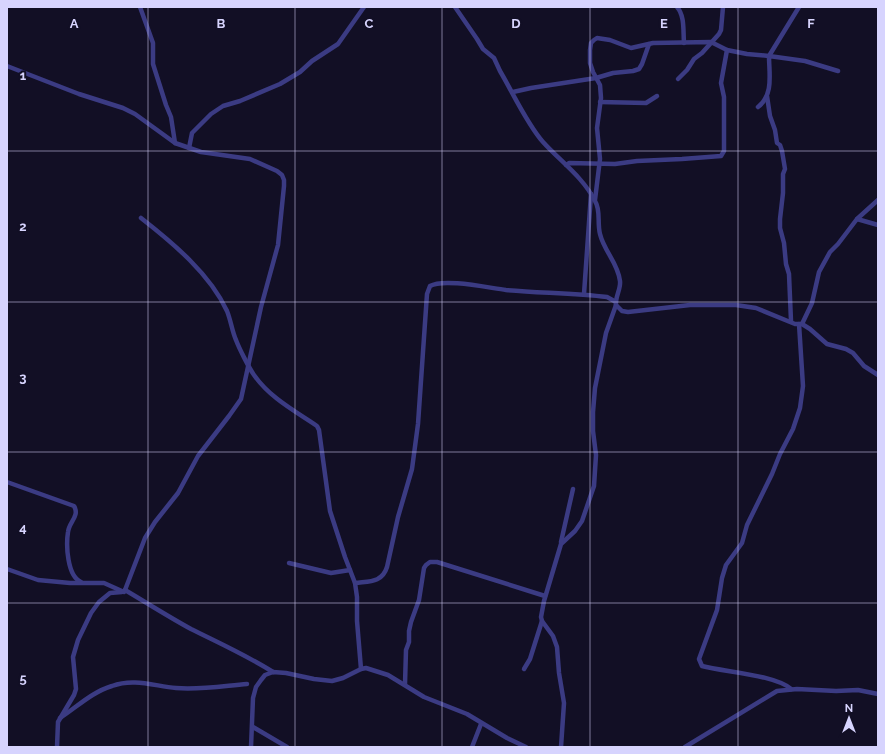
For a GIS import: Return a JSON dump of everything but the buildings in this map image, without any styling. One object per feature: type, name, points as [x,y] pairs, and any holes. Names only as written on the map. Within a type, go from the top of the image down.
[{"type":"street","points":[[140,7],[153,43],[152,64],[171,117],[175,143]]},
{"type":"street","points":[[189,148],[192,133],[211,114],[223,106],[240,101],[280,84],[300,72],[338,44],[364,7]]},
{"type":"street","points":[[455,7],[460,9],[483,49],[496,60],[500,71],[535,132],[588,189],[595,200],[598,209],[600,234],[619,275],[620,290],[606,333],[595,388],[593,412],[593,431],[596,455],[594,486],[582,521],[561,544]]},
{"type":"street","points":[[677,7],[681,11],[683,18],[684,43]]},
{"type":"street","points":[[678,79],[687,70],[694,59],[702,53],[719,34],[721,30],[723,7]]},
{"type":"street","points":[[758,106],[765,102],[770,89],[769,56],[799,7]]},
{"type":"street","points":[[595,200],[600,159],[596,134],[600,102],[600,85],[590,62],[590,50],[591,42],[597,38],[610,40],[631,48],[649,44],[711,42],[727,50],[805,62],[838,71]]},
{"type":"street","points":[[513,92],[639,69],[649,44]]},
{"type":"street","points":[[566,165],[573,163],[615,164],[721,156],[724,151],[724,102],[721,83],[727,50]]},
{"type":"street","points":[[7,66],[79,94],[123,108],[135,114],[175,143],[201,152],[250,159],[277,171],[284,180],[278,245],[261,307],[241,399],[230,416],[198,456],[178,492],[155,522],[145,538],[124,591]]},
{"type":"street","points":[[600,102],[646,103],[657,96]]},
{"type":"street","points":[[767,96],[770,116],[782,151],[785,169],[783,174],[780,224],[789,274],[791,321]]},
{"type":"street","points":[[584,294],[591,194]]},
{"type":"street","points":[[791,689],[784,684],[752,675],[702,666],[699,659],[717,610],[726,565],[742,543],[747,525],[793,429],[800,408],[803,386],[800,324],[812,303],[815,287],[823,265],[830,252],[857,219],[878,200]]},
{"type":"street","points":[[141,218],[169,240],[197,268],[211,286],[226,310],[236,340],[253,374],[277,399],[317,426],[319,430],[330,511],[355,584],[361,669]]},
{"type":"street","points":[[857,219],[878,225]]},
{"type":"street","points":[[355,584],[379,579],[385,575],[398,517],[412,469],[418,424],[426,294],[430,286],[433,284],[464,284],[506,290],[584,294],[607,297],[616,303],[622,311],[628,312],[690,305],[746,306],[800,324],[810,329],[827,344],[846,349],[853,353],[864,366],[878,375]]},
{"type":"street","points":[[7,482],[74,506],[76,516],[69,525],[68,547],[70,568],[74,577],[81,582]]},
{"type":"street","points":[[524,669],[530,659],[542,621],[546,596],[561,544],[573,489]]},
{"type":"street","points":[[405,684],[406,650],[409,631],[419,600],[424,568],[430,562],[437,562],[546,596]]},
{"type":"street","points":[[289,563],[331,573],[350,570]]},
{"type":"street","points":[[7,569],[38,580],[70,583],[104,583],[124,591],[273,672]]},
{"type":"street","points":[[57,747],[60,718],[76,689],[73,657],[74,651],[87,620],[94,608],[106,596],[115,592],[124,591]]},
{"type":"street","points":[[542,621],[553,636],[557,648],[564,703],[561,747]]},
{"type":"street","points":[[251,747],[253,698],[260,680],[265,675],[273,672],[286,673],[322,681],[332,681],[343,678],[361,669],[371,669],[382,673],[405,684],[424,697],[467,714],[481,724],[526,747]]},
{"type":"street","points":[[60,718],[98,692],[122,683],[136,682],[174,688],[247,684]]},
{"type":"street","points":[[685,747],[742,714],[770,694],[777,691],[791,689],[836,691],[858,690],[878,694]]},
{"type":"street","points":[[472,747],[481,724]]},
{"type":"street","points":[[253,727],[287,747]]}]
